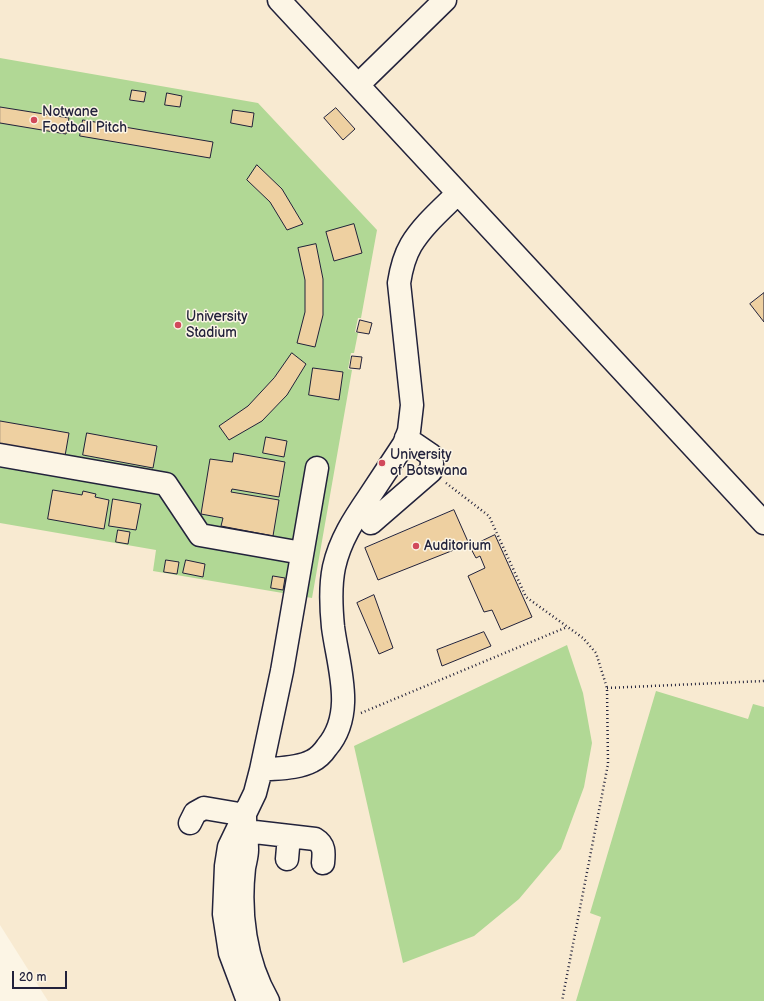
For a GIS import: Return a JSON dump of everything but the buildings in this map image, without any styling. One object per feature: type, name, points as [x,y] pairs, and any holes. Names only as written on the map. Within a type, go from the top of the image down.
[{"type":"lane","points":[[279,0],[764,523]]},
{"type":"lane","points":[[358,85],[444,0]]},
{"type":"lane","points":[[261,770],[301,765],[311,762],[321,755],[336,734],[343,706],[343,691],[333,626],[331,583],[334,565],[347,531],[404,444],[411,419],[412,405],[399,284],[402,267],[411,244],[458,193]]},
{"type":"lane","points":[[371,523],[431,471],[431,455],[406,438]]},
{"type":"lane","points":[[0,455],[166,484],[200,535],[302,553]]},
{"type":"lane","points":[[248,1001],[230,953],[224,914],[226,866],[229,847],[245,823],[261,770],[282,671],[317,468]]},
{"type":"lane","points":[[190,823],[195,813],[204,808],[245,823],[289,836],[315,839],[323,848],[323,863]]},
{"type":"lane","points":[[245,823],[247,850],[244,868],[242,913],[247,949],[268,1001]]},
{"type":"lane","points":[[287,859],[289,836]]},
{"type":"path","points":[[431,471],[489,516],[526,597],[567,627],[576,631],[583,638],[596,653],[607,688],[608,764],[562,1001]]},
{"type":"path","points":[[340,721],[567,627]]},
{"type":"path","points":[[607,688],[764,681]]},
{"type":"shaded area","name":"University of Botswana","points":[[0,0],[764,0],[764,1001],[48,1001],[0,925]]},
{"type":"green space","name":"University Stadium","points":[[0,58],[258,103],[377,230],[361,318],[358,318],[355,332],[358,333],[354,353],[351,353],[348,369],[352,370],[312,598],[153,571],[156,550],[0,523]]},
{"type":"green space","points":[[567,645],[583,693],[592,743],[584,787],[561,849],[519,899],[474,936],[403,963],[354,746]]},
{"type":"green space","points":[[656,691],[748,719],[753,704],[764,707],[764,1001],[576,1001],[601,917],[590,913]]},
{"type":"place","name":"Notwane Football Pitch","points":[[34,120]]},
{"type":"place","name":"University Stadium","points":[[178,325]]},
{"type":"place","name":"University of Botswana","points":[[382,463]]},
{"type":"place","name":"Auditorium","points":[[416,546]]}]
